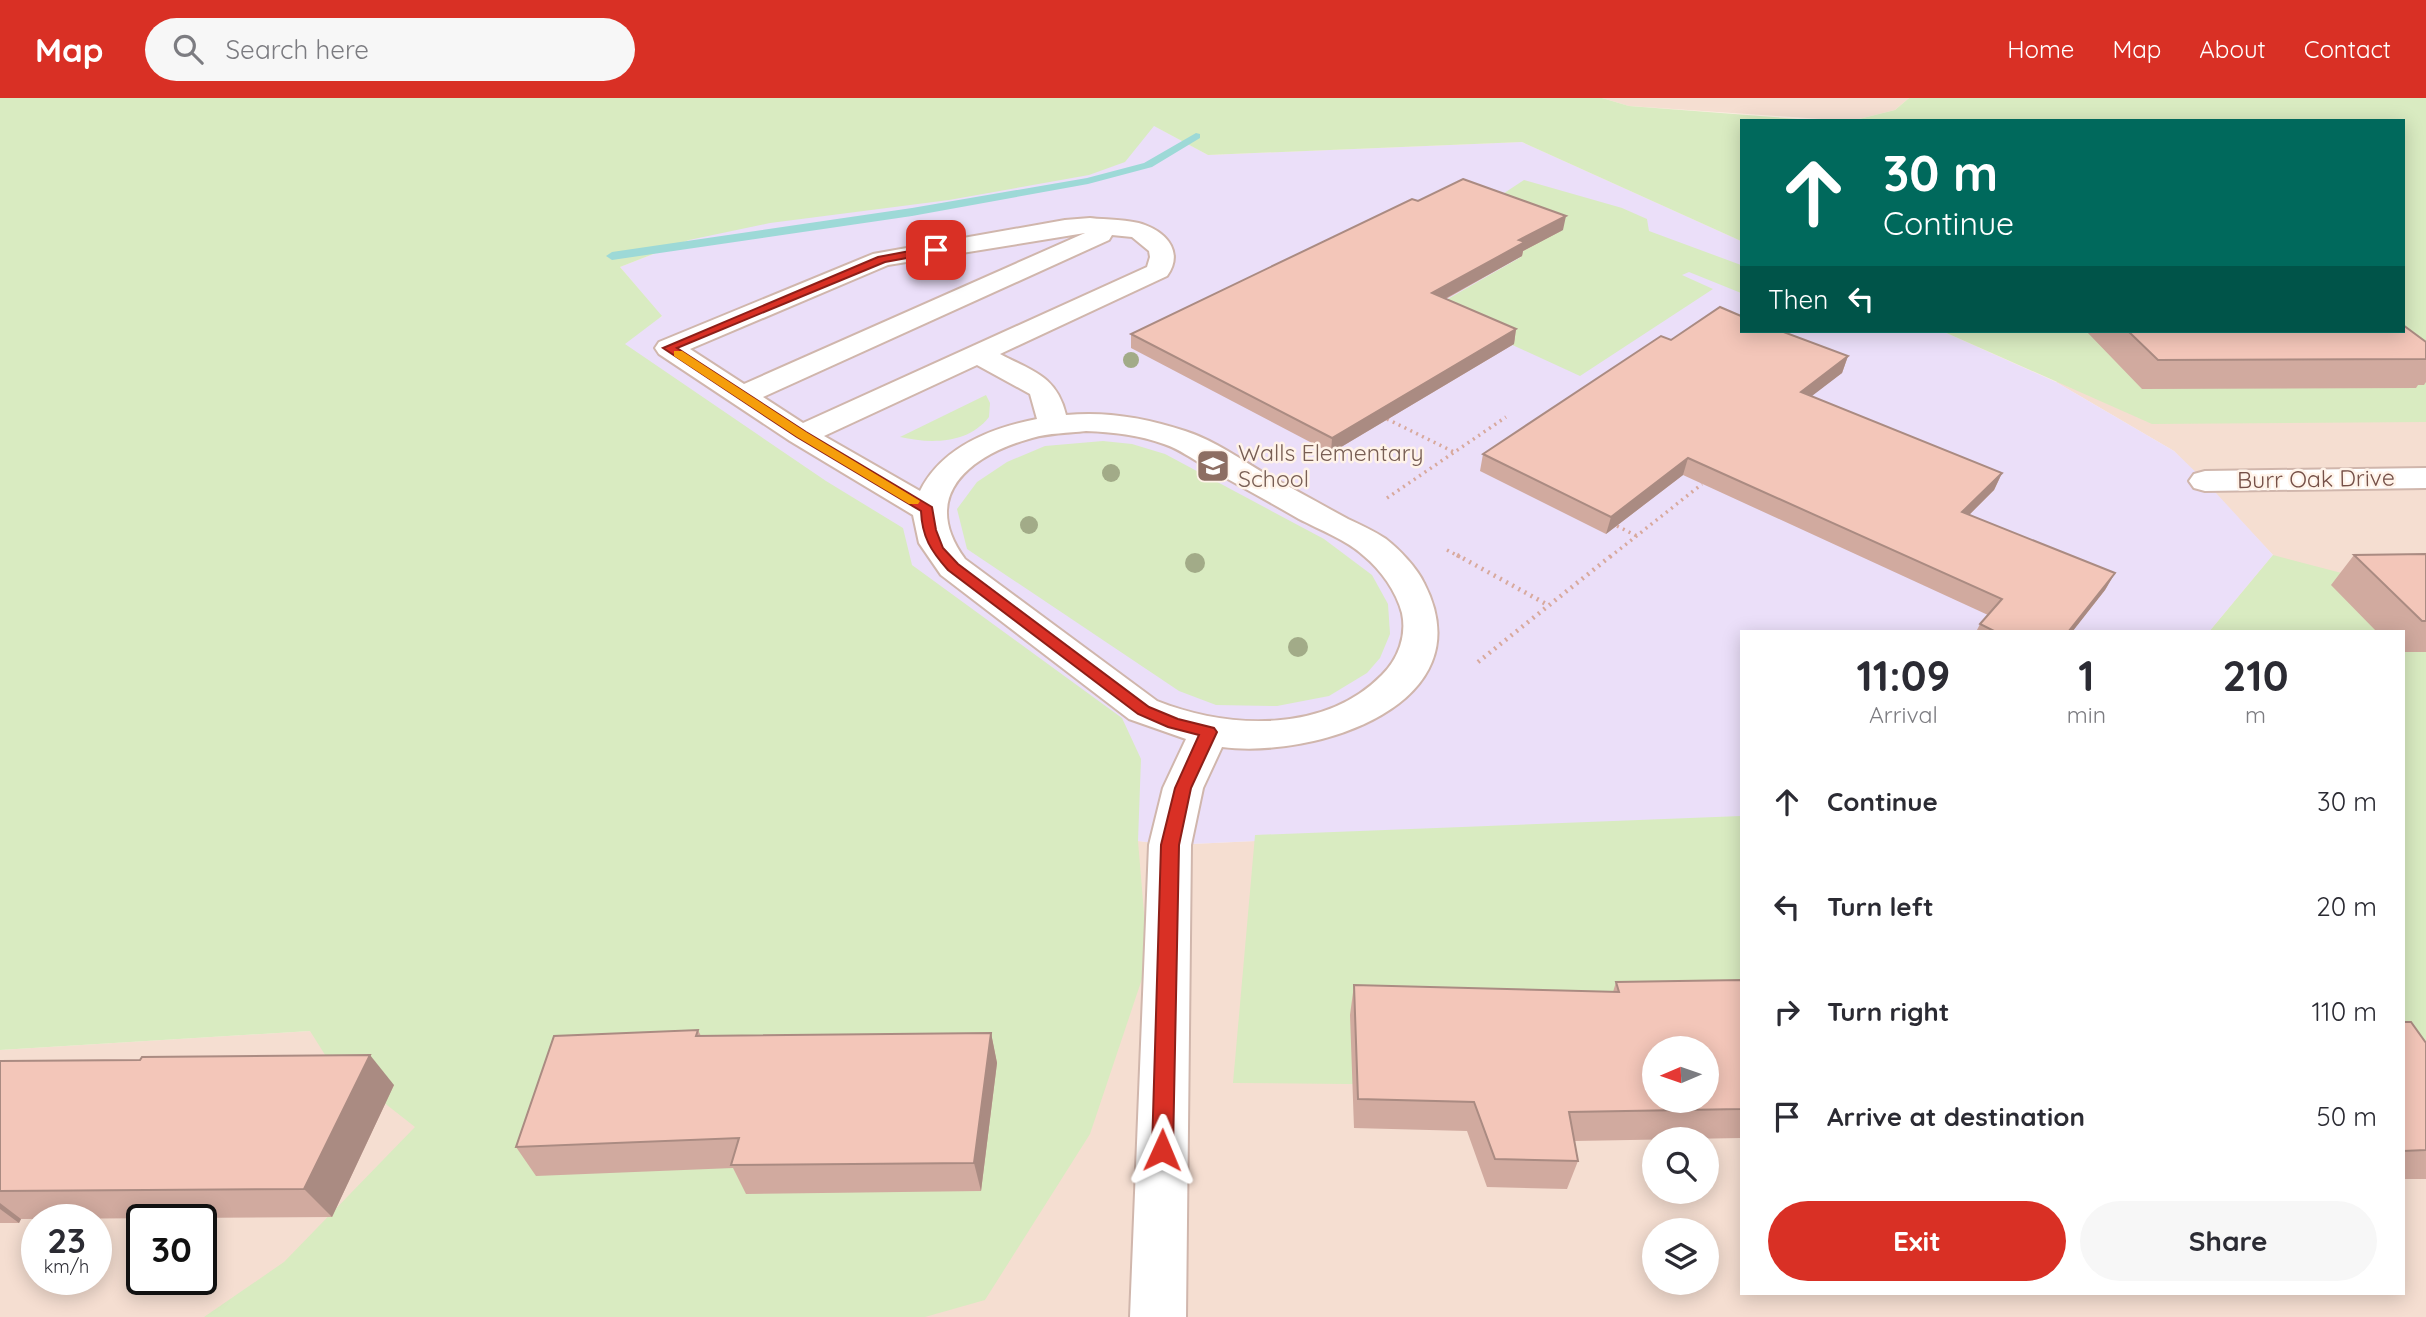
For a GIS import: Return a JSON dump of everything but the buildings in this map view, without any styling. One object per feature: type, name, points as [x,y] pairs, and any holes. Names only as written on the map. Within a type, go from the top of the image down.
[{"type":"street","points":[[744,394],[1118,227]]},
{"type":"street","points":[[801,435],[1158,271],[1163,257],[1161,248],[1139,232],[1118,227],[1065,228],[882,259],[669,348],[744,394],[801,435],[928,509]]},
{"type":"street","points":[[978,354],[1041,388],[1047,398],[1053,425]]},
{"type":"street","points":[[1118,423],[1177,438],[1375,547],[1397,566],[1412,587],[1422,610],[1423,635],[1415,659],[1399,682],[1376,703],[1348,717],[1293,732],[1245,736],[1209,732],[1174,723],[1143,710],[953,567],[936,549],[929,530],[928,509],[935,490],[948,472],[992,442],[1021,431],[1053,425],[1118,423]]},
{"type":"street","name":"Burr Oak Drive","points":[[2205,481],[2426,478]]},
{"type":"street","points":[[1158,1317],[1170,845],[1183,788],[1209,732]]},
{"type":"path","points":[[1382,501],[1506,417]]},
{"type":"path","points":[[1387,419],[1454,452]]},
{"type":"path","points":[[1478,662],[1702,484]]},
{"type":"path","points":[[1617,526],[1637,536]]},
{"type":"path","points":[[1437,545],[1548,605]]},
{"type":"shaded area","name":"Walls Elementary School","points":[[626,98],[1103,98],[1208,155],[1522,142],[1740,241],[1740,333],[1946,333],[2056,382],[2174,451],[2273,555],[2211,630],[1740,630],[1740,818],[1170,845],[1138,841],[241,418],[662,317],[620,267],[712,231]]},
{"type":"shaded area","points":[[1602,98],[1909,98],[1895,110],[1859,119],[1821,119],[1629,106]]},
{"type":"shaded area","points":[[2426,288],[2426,1317],[0,1317],[0,1050],[310,1031],[1138,841],[1170,845],[1740,818],[1740,1295],[2405,1295],[2405,630],[2211,630],[2273,555],[2174,451],[2056,382],[2389,333],[2405,333],[2405,327]]},
{"type":"green space","points":[[0,98],[1602,98],[1629,106],[1798,119],[1740,119],[1740,241],[1522,142],[1208,155],[1154,126],[1125,162],[1089,175],[949,200],[770,223],[689,240],[620,267],[662,316],[625,344],[826,481],[903,528],[912,565],[1122,718],[1141,759],[1138,841],[1148,961],[1090,1134],[985,1300],[925,1317],[204,1317],[284,1262],[415,1127],[327,1058],[310,1031],[0,1050]]},
{"type":"green space","points":[[1909,98],[2426,98],[2426,422],[2152,424],[1947,333],[2405,333],[2405,119],[1859,119],[1895,110]]},
{"type":"green space","points":[[1524,180],[1622,208],[1647,219],[1649,231],[1740,265],[1740,293],[1689,272],[1682,275],[1713,289],[1580,376],[1432,308],[1521,257],[1489,203]]},
{"type":"green space","points":[[986,395],[990,403],[989,417],[971,433],[936,441],[900,437]]},
{"type":"green space","points":[[1103,441],[1132,444],[1165,454],[1324,539],[1372,575],[1388,604],[1390,634],[1380,658],[1367,673],[1329,696],[1277,706],[1216,705],[1179,691],[967,549],[957,509],[977,482],[1007,462],[1045,446]]},
{"type":"green space","points":[[2273,555],[2426,595],[2426,1094],[2405,1094],[2405,630],[2211,630]]},
{"type":"green space","points":[[1740,816],[1740,1087],[1719,1063],[1719,1036],[1642,1036],[1642,1087],[1233,1083],[1255,835]]},
{"type":"waterway","points":[[612,256],[912,212],[1088,181],[1148,165],[1196,136]]},
{"type":"slow traffic","points":[[678,353],[744,394],[801,435],[914,501]]},
{"type":"place","name":"Walls Elementary School","points":[[1213,466]]},
{"type":"route","points":[[936,250],[882,259],[669,348],[744,394],[801,435],[928,509],[929,530],[936,549],[953,567],[1143,710],[1174,723],[1209,732],[1183,788],[1170,845],[1162,1150]]}]
